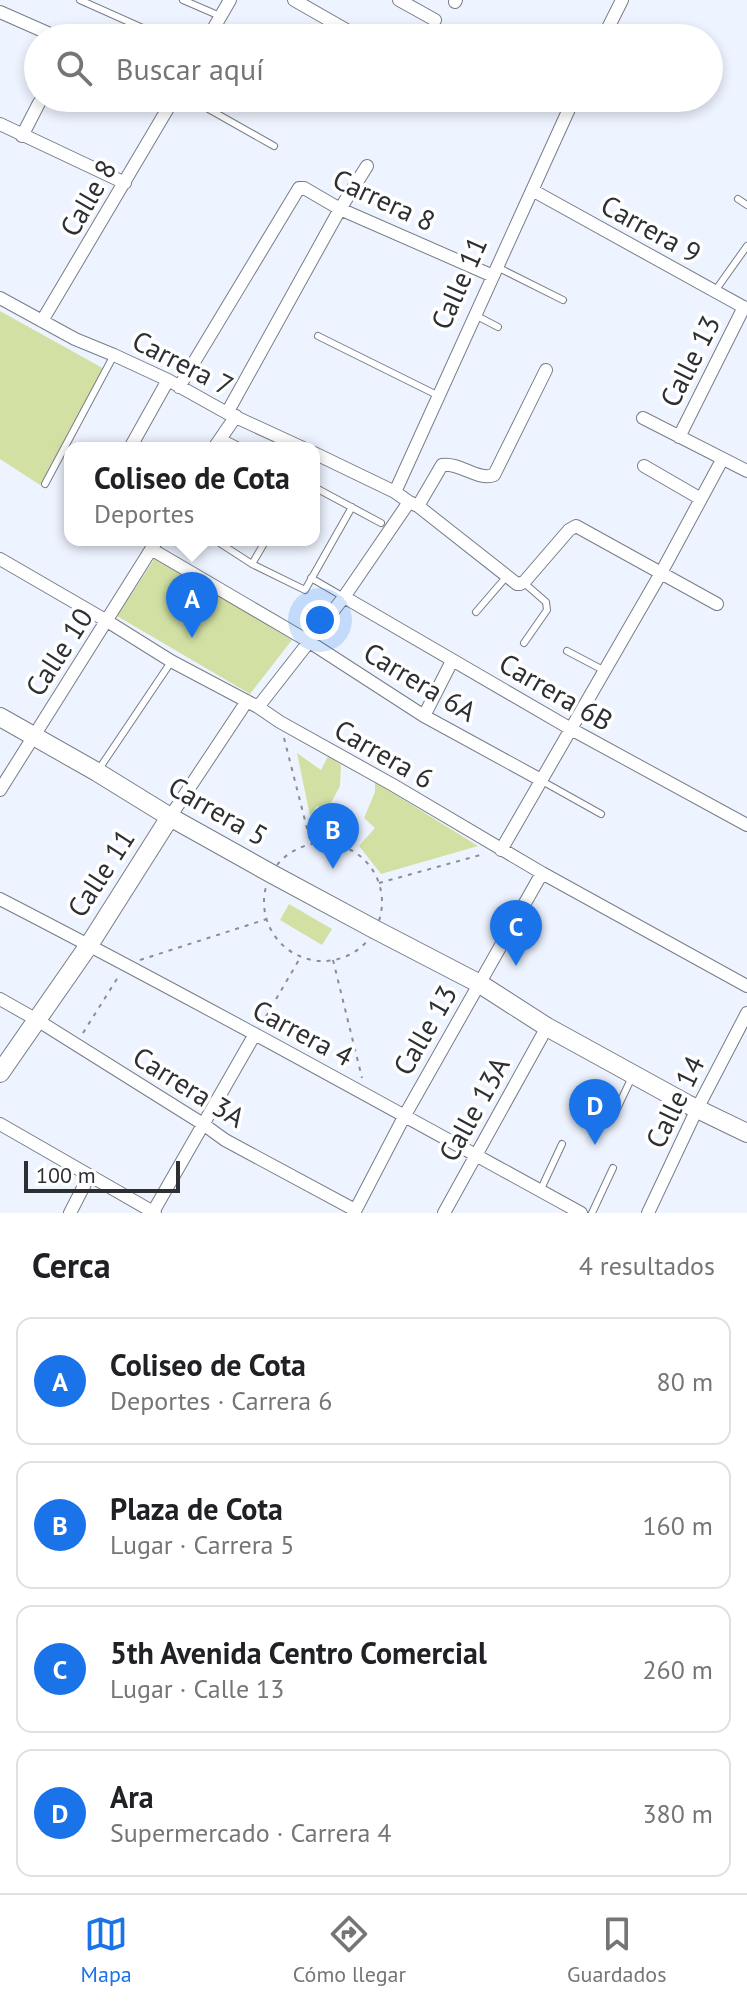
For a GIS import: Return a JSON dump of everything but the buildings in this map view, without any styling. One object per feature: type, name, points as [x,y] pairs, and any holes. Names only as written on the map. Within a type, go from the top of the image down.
[{"type":"main road","name":"Carrera 5","points":[[0,717],[170,817],[480,984],[547,1027],[747,1133]]},
{"type":"main road","name":"Calle 11","points":[[0,1073],[89,945],[170,817]]},
{"type":"street","points":[[217,24],[230,0]]},
{"type":"street","points":[[294,0],[336,24]]},
{"type":"street","points":[[399,0],[435,20]]},
{"type":"street","points":[[610,24],[622,0]]},
{"type":"street","points":[[0,12],[27,24]]},
{"type":"street","points":[[22,136],[34,112]]},
{"type":"street","name":"Calle 8","points":[[42,321],[166,112]]},
{"type":"street","name":"Calle 11","points":[[395,492],[568,112]]},
{"type":"street","points":[[0,124],[125,183]]},
{"type":"street","points":[[218,442],[340,209],[367,166]]},
{"type":"street","name":"Carrera 8","points":[[174,383],[299,188],[340,209],[495,272]]},
{"type":"street","name":"Carrera 9","points":[[532,190],[745,308]]},
{"type":"street","name":"Carrera 7","points":[[0,298],[75,339],[174,383],[231,415],[290,442]]},
{"type":"street","name":"Calle 13","points":[[679,437],[745,308]]},
{"type":"street","name":"Calle 11","points":[[170,817],[252,704],[344,597],[442,465],[451,464],[486,477],[494,475],[546,370]]},
{"type":"street","points":[[134,442],[174,383]]},
{"type":"street","points":[[643,418],[747,471]]},
{"type":"street","points":[[320,456],[414,504],[507,576],[521,583],[576,526],[717,604]]},
{"type":"street","points":[[501,850],[661,573],[722,460]]},
{"type":"street","points":[[644,466],[701,499]]},
{"type":"street","name":"Calle 10","points":[[0,790],[153,546]]},
{"type":"street","name":"Carrera 6A","points":[[156,546],[424,716],[541,780]]},
{"type":"street","name":"Carrera 6","points":[[0,559],[501,850],[747,986]]},
{"type":"street","name":"Carrera 6B","points":[[344,597],[571,729],[747,825]]},
{"type":"street","points":[[424,716],[452,661]]},
{"type":"street","name":"Calle 13","points":[[355,1211],[405,1115],[542,873]]},
{"type":"street","name":"Carrera 4","points":[[0,899],[359,1090],[581,1213]]},
{"type":"street","name":"Carrera 3A","points":[[0,999],[225,1140],[355,1211]]},
{"type":"street","name":"Calle 14","points":[[648,1213],[747,1013]]},
{"type":"street","name":"Calle 13A","points":[[444,1213],[547,1027]]},
{"type":"street","points":[[0,1124],[154,1212],[255,1034]]},
{"type":"street","points":[[70,1213],[89,1176]]},
{"type":"lane","points":[[80,0],[134,24]]},
{"type":"lane","points":[[183,0],[221,17]]},
{"type":"lane","points":[[214,112],[274,146]]},
{"type":"lane","points":[[738,199],[747,205]]},
{"type":"lane","points":[[715,291],[747,246]]},
{"type":"lane","points":[[495,272],[563,300]]},
{"type":"lane","points":[[475,315],[498,327]]},
{"type":"lane","points":[[318,336],[439,396]]},
{"type":"lane","points":[[67,442],[114,355]]},
{"type":"lane","points":[[45,484],[64,448]]},
{"type":"lane","points":[[320,490],[381,523]]},
{"type":"lane","points":[[224,546],[252,564],[305,590],[352,507]]},
{"type":"lane","points":[[252,564],[262,546]]},
{"type":"lane","points":[[476,612],[507,576]]},
{"type":"lane","points":[[311,578],[344,597]]},
{"type":"lane","points":[[521,583],[546,602],[547,610],[524,643]]},
{"type":"lane","points":[[567,651],[605,671]]},
{"type":"lane","points":[[97,772],[171,661]]},
{"type":"lane","points":[[541,780],[601,814]]},
{"type":"lane","points":[[614,1115],[634,1074]]},
{"type":"lane","points":[[540,1191],[562,1144]]},
{"type":"lane","points":[[592,1213],[613,1168]]},
{"type":"path","points":[[280,722],[311,844]]},
{"type":"path","points":[[379,883],[501,850]]},
{"type":"path","points":[[76,1045],[126,965],[267,919]]},
{"type":"path","points":[[255,1034],[300,957]]},
{"type":"path","points":[[333,960],[362,1078],[359,1090]]},
{"type":"green space","points":[[0,311],[108,371],[40,485],[0,459]]},
{"type":"green space","points":[[155,558],[292,640],[250,694],[117,616]]},
{"type":"green space","points":[[297,753],[321,770],[328,756],[341,765],[340,786],[326,812],[317,806],[310,816]]},
{"type":"green space","points":[[375,782],[478,846],[381,874],[359,846],[375,828],[364,818],[375,792]]},
{"type":"green space","points":[[289,904],[332,929],[322,945],[280,920]]},
{"type":"place","name":"Coliseo de Cota","points":[[192,638]]},
{"type":"place","name":"Plaza de Cota","points":[[333,869]]},
{"type":"place","name":"5th Avenida Centro Comercial","points":[[516,966]]},
{"type":"place","name":"Ara","points":[[595,1145]]}]
